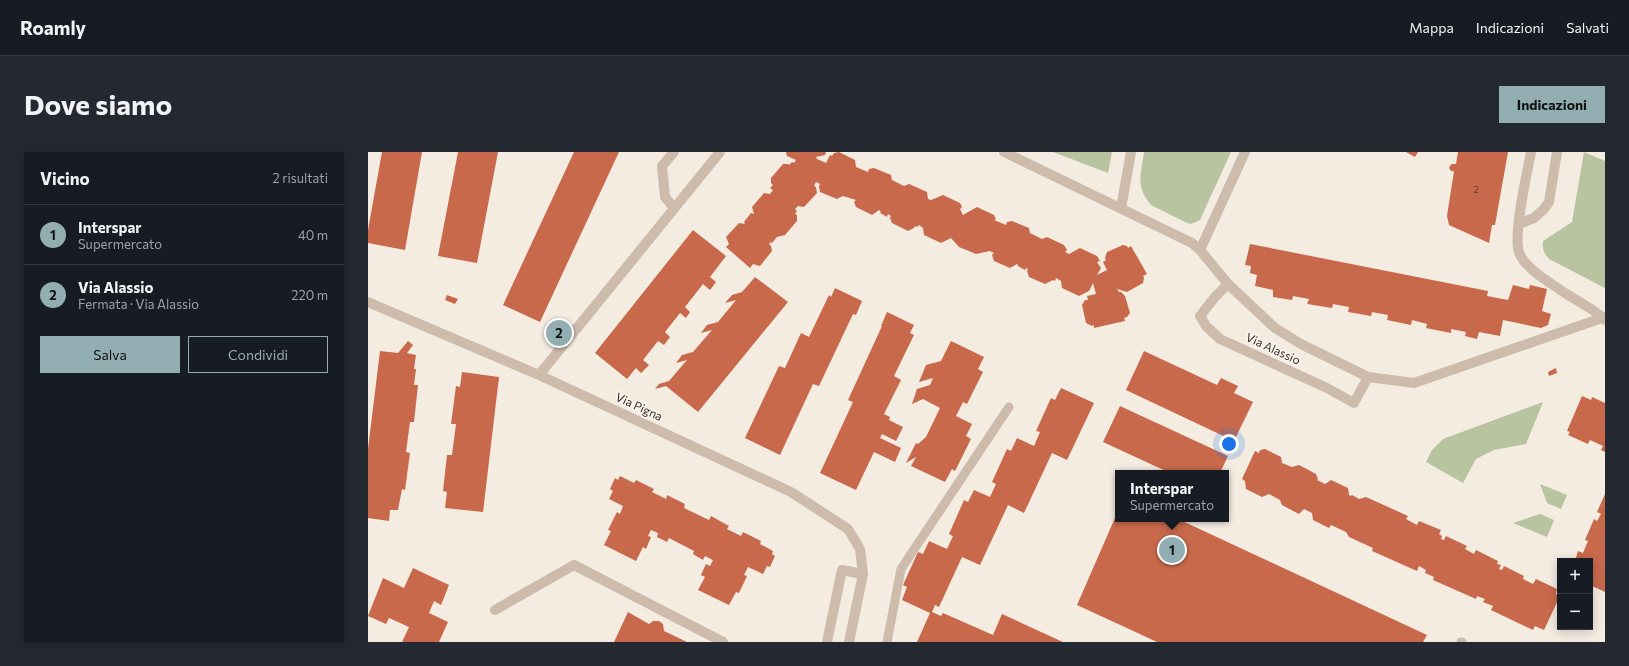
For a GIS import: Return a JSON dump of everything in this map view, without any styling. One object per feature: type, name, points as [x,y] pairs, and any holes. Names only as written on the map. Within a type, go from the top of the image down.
[{"type":"street","points":[[674,152],[662,166],[665,197],[674,208]]},
{"type":"street","points":[[540,375],[720,152]]},
{"type":"street","name":"Via Alassio","points":[[1004,152],[1192,243],[1200,250],[1228,284],[1275,328],[1301,344],[1368,377],[1414,383],[1604,318]]},
{"type":"street","points":[[1121,208],[1131,152]]},
{"type":"street","points":[[1200,250],[1245,152]]},
{"type":"street","name":"Via Alassio","points":[[1531,152],[1519,224],[1517,243],[1519,253],[1523,260],[1535,272],[1604,318]]},
{"type":"street","points":[[1519,224],[1534,218],[1549,202],[1557,152]]},
{"type":"street","name":"Via Alassio","points":[[1228,284],[1215,297],[1200,316],[1206,326],[1220,339],[1354,402],[1368,377]]},
{"type":"street","name":"Via Pigna","points":[[368,302],[540,375],[791,492],[848,529],[860,549],[863,574],[848,642]]},
{"type":"street","points":[[495,610],[574,566],[723,642]]},
{"type":"street","points":[[827,642],[842,570],[863,574]]},
{"type":"lane","points":[[887,642],[901,569],[1009,407]]},
{"type":"green space","points":[[1053,152],[1112,152],[1108,173]]},
{"type":"green space","points":[[1144,152],[1231,152],[1200,220],[1191,224],[1187,223],[1151,205],[1143,192],[1140,180]]},
{"type":"green space","points":[[1584,152],[1605,161],[1605,288],[1549,259],[1543,249],[1543,241],[1572,222]]},
{"type":"green space","points":[[1543,402],[1526,444],[1494,450],[1476,459],[1463,483],[1426,462],[1432,450],[1443,439]]},
{"type":"green space","points":[[1540,484],[1567,495],[1561,509],[1547,503]]},
{"type":"green space","points":[[1540,514],[1554,520],[1547,537],[1513,523]]},
{"type":"building","points":[[382,152],[422,152],[405,250],[368,243],[368,230]]},
{"type":"building","points":[[458,152],[498,152],[477,263],[438,256]]},
{"type":"building","points":[[574,152],[619,152],[540,322],[503,305]]},
{"type":"building","points":[[786,152],[826,152],[825,155],[816,157],[817,159],[826,163],[830,155],[832,156],[834,153],[839,152],[855,160],[856,167],[868,172],[869,169],[874,168],[891,175],[892,180],[904,186],[909,184],[927,192],[928,199],[931,200],[943,195],[960,203],[962,207],[960,209],[963,215],[977,207],[994,215],[996,219],[994,220],[1006,225],[1007,222],[1012,221],[1029,228],[1030,233],[1042,239],[1047,237],[1064,245],[1067,250],[1065,252],[1069,254],[1080,248],[1097,256],[1100,261],[1097,262],[1101,268],[1097,275],[1107,270],[1103,262],[1106,260],[1105,258],[1107,252],[1123,245],[1127,246],[1128,248],[1131,246],[1147,274],[1143,276],[1143,283],[1127,292],[1117,289],[1125,296],[1130,313],[1124,318],[1125,321],[1094,328],[1094,325],[1092,326],[1086,323],[1082,305],[1085,300],[1088,300],[1087,296],[1096,294],[1093,283],[1089,291],[1079,296],[1062,288],[1061,281],[1056,278],[1055,281],[1053,280],[1045,284],[1029,277],[1027,271],[1028,269],[1026,268],[1025,270],[1017,264],[1010,268],[994,261],[992,255],[994,253],[990,251],[976,254],[959,247],[951,238],[941,243],[924,235],[923,228],[919,225],[908,231],[892,223],[890,218],[891,216],[888,214],[887,217],[880,213],[881,212],[879,210],[872,215],[856,207],[854,202],[856,200],[843,196],[837,199],[820,192],[820,184],[816,182],[814,186],[816,187],[817,193],[804,207],[798,206],[795,209],[797,211],[795,214],[797,215],[797,221],[785,235],[777,237],[772,243],[771,242],[769,244],[772,251],[760,266],[753,264],[750,268],[726,247],[729,244],[726,237],[739,223],[745,224],[744,222],[751,213],[754,214],[752,207],[764,193],[770,194],[773,190],[770,188],[773,185],[771,183],[771,178],[783,164],[789,165],[792,162],[794,163],[796,160],[787,156]]},
{"type":"building","points":[[1406,152],[1418,152],[1415,157]]},
{"type":"building","points":[[1458,152],[1508,152],[1495,225],[1492,225],[1489,243],[1449,225],[1447,216],[1454,171],[1451,171],[1449,168],[1452,164],[1456,164]]},
{"type":"building","points":[[693,230],[726,256],[710,277],[716,282],[710,290],[703,284],[685,307],[690,312],[686,318],[680,313],[665,332],[670,337],[664,345],[658,341],[643,360],[649,365],[641,373],[636,368],[627,379],[595,353]]},
{"type":"building","points":[[1250,244],[1488,291],[1487,296],[1508,300],[1513,285],[1529,289],[1530,285],[1547,289],[1542,311],[1551,314],[1548,325],[1541,328],[1503,320],[1500,336],[1479,332],[1477,339],[1465,336],[1466,332],[1451,329],[1451,333],[1426,328],[1427,324],[1412,320],[1411,325],[1387,320],[1388,315],[1372,312],[1371,316],[1348,312],[1349,307],[1333,304],[1332,308],[1307,304],[1309,299],[1293,296],[1292,300],[1273,297],[1273,290],[1255,286],[1257,275],[1250,273],[1251,266],[1245,265]]},
{"type":"building","points":[[755,277],[788,302],[698,412],[666,386],[655,389],[659,384],[669,381],[687,360],[676,363],[682,355],[693,352],[712,330],[701,333],[707,325],[718,322],[736,300],[725,303],[732,295],[742,292]]},
{"type":"building","points":[[835,288],[862,301],[856,315],[853,314],[819,386],[813,384],[780,455],[745,438],[779,366],[785,368],[801,333],[809,337],[829,295],[831,297]]},
{"type":"building","points":[[447,295],[458,299],[455,304],[445,300]]},
{"type":"building","points":[[887,312],[914,325],[910,333],[914,335],[894,376],[901,380],[884,414],[890,417],[889,420],[903,427],[896,441],[882,434],[880,438],[901,448],[895,462],[874,452],[856,490],[820,473],[853,402],[848,400]]},
{"type":"building","points":[[408,341],[413,345],[407,353],[416,355],[414,385],[418,385],[414,422],[410,422],[406,452],[410,453],[405,490],[402,489],[398,510],[390,510],[389,521],[368,518],[368,449],[380,351],[398,353]]},
{"type":"building","points":[[951,341],[984,357],[978,369],[983,372],[967,404],[963,402],[956,416],[972,424],[966,436],[971,439],[955,471],[952,469],[945,482],[911,466],[916,457],[906,463],[916,443],[918,444],[926,437],[940,408],[923,399],[912,404],[917,389],[930,385],[933,378],[919,382],[926,365],[941,361]]},
{"type":"building","points":[[1144,351],[1217,385],[1221,378],[1238,386],[1234,393],[1253,402],[1234,441],[1126,390]]},
{"type":"building","points":[[1556,368],[1557,373],[1549,376],[1548,372]]},
{"type":"building","points":[[462,372],[499,377],[483,512],[445,508],[447,492],[443,491],[447,455],[452,455],[456,424],[451,424],[456,386],[460,387]]},
{"type":"building","points":[[1061,388],[1094,403],[1067,460],[1052,453],[1024,513],[1008,505],[980,565],[962,557],[939,607],[935,605],[932,612],[941,616],[943,613],[993,635],[1002,614],[1063,642],[917,642],[930,613],[902,600],[907,587],[903,585],[918,552],[923,554],[929,541],[947,549],[953,536],[949,534],[964,500],[968,502],[974,490],[990,497],[996,484],[992,482],[1007,449],[1011,451],[1017,438],[1034,446],[1040,432],[1036,431],[1051,398],[1055,400]]},
{"type":"building","points":[[1582,396],[1591,400],[1592,397],[1605,403],[1605,452],[1601,450],[1603,446],[1590,440],[1588,444],[1568,435],[1570,432],[1567,431]]},
{"type":"building","points":[[1120,406],[1228,456],[1221,470],[1164,470],[1103,442]]},
{"type":"building","points":[[1265,449],[1281,457],[1282,463],[1292,467],[1299,465],[1316,474],[1317,480],[1325,484],[1331,480],[1348,488],[1349,495],[1351,496],[1352,495],[1359,499],[1366,497],[1408,516],[1406,519],[1417,525],[1419,521],[1441,530],[1439,534],[1442,536],[1441,539],[1444,540],[1446,536],[1467,546],[1465,549],[1474,554],[1476,550],[1498,561],[1497,564],[1501,565],[1499,569],[1502,570],[1504,566],[1524,576],[1523,579],[1533,584],[1536,579],[1557,589],[1557,602],[1544,630],[1535,626],[1533,630],[1491,610],[1493,606],[1483,602],[1485,599],[1477,596],[1476,599],[1433,580],[1434,577],[1425,573],[1426,570],[1419,566],[1417,571],[1372,551],[1373,548],[1349,537],[1346,532],[1331,525],[1329,528],[1313,520],[1312,513],[1304,509],[1299,514],[1282,505],[1280,500],[1269,494],[1262,497],[1246,489],[1245,481],[1242,479],[1255,451],[1259,453],[1260,450]]},
{"type":"building","points":[[620,476],[634,483],[636,480],[654,489],[652,492],[666,499],[667,495],[685,504],[684,508],[709,520],[711,516],[729,526],[727,529],[741,536],[743,532],[761,541],[760,544],[773,551],[772,554],[775,556],[770,567],[767,566],[763,574],[748,567],[744,575],[747,576],[739,593],[736,592],[729,605],[698,590],[705,577],[701,575],[706,564],[710,566],[713,560],[705,556],[703,560],[693,554],[694,551],[669,538],[667,542],[657,537],[658,533],[651,530],[648,536],[651,537],[646,549],[643,547],[636,561],[604,545],[611,531],[608,530],[617,512],[620,514],[623,506],[609,499],[613,491],[610,489],[615,478],[618,480]]},
{"type":"building","points":[[1605,494],[1605,592],[1593,586],[1593,558],[1576,558],[1578,551],[1583,553],[1588,541],[1585,540],[1594,519],[1597,521],[1601,514],[1597,512]]},
{"type":"building","points":[[1115,518],[1115,522],[1184,522],[1427,635],[1423,642],[1157,642],[1077,605]]},
{"type":"building","points":[[413,568],[449,585],[441,605],[434,601],[429,613],[448,622],[439,642],[402,642],[409,627],[389,618],[386,624],[368,616],[383,578],[404,588]]},
{"type":"building","points":[[628,612],[649,624],[653,621],[659,621],[663,624],[664,631],[687,642],[614,642]]},
{"type":"place","name":"Via Alassio","points":[[559,333]]},
{"type":"place","name":"Interspar","points":[[1172,550]]}]
